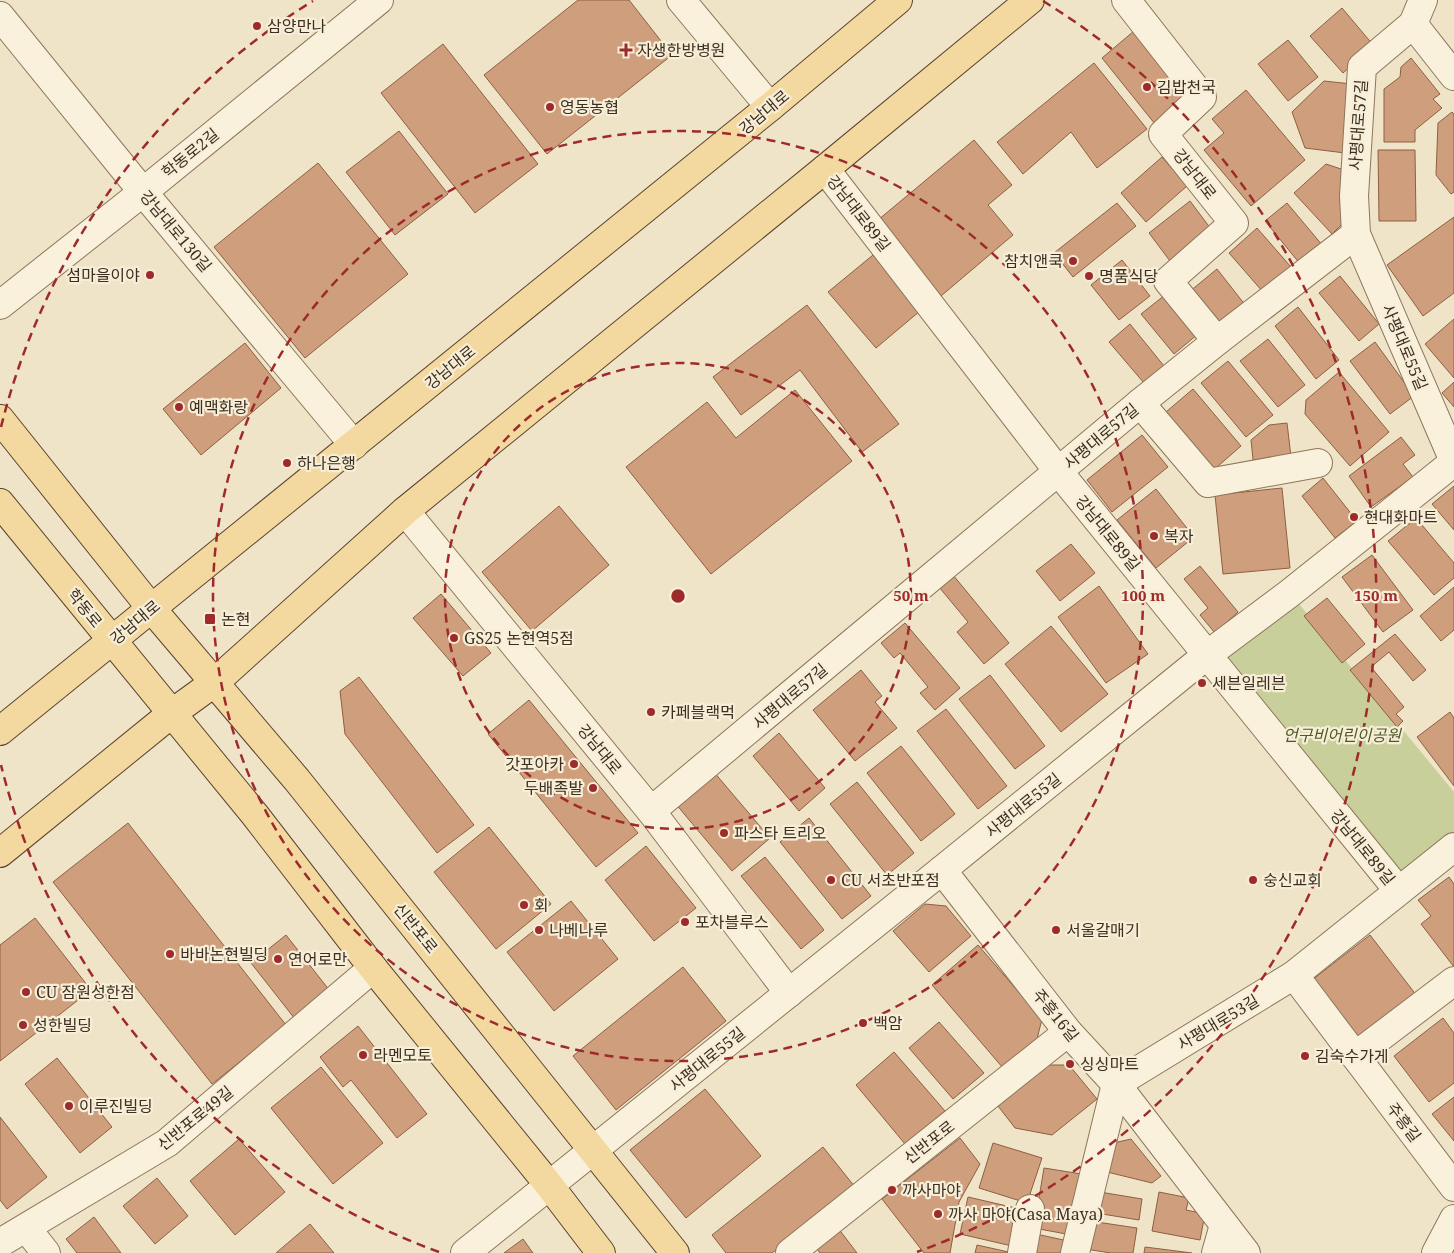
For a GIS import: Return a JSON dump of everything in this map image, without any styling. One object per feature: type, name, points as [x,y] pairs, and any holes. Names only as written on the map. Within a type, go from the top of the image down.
[{"type":"main road","name":"강남대로","points":[[0,731],[770,107],[898,0]]},
{"type":"main road","points":[[0,852],[171,714],[215,682],[405,511],[1030,0]]},
{"type":"main road","points":[[0,419],[151,608]]},
{"type":"main road","name":"학동로","points":[[0,503],[171,714]]},
{"type":"main road","name":"신반포로","points":[[151,608],[298,780],[675,1253]]},
{"type":"main road","points":[[171,714],[255,815],[373,968],[549,1185],[601,1253]]},
{"type":"street","name":"학동로2길","points":[[0,305],[143,192],[379,0]]},
{"type":"street","points":[[681,0],[770,107]]},
{"type":"street","name":"강남대로","points":[[1126,0],[1202,97],[1163,134],[1234,223],[1168,281],[1217,342]]},
{"type":"street","points":[[1418,12],[1454,76]]},
{"type":"street","name":"사평대로57길","points":[[651,811],[1140,403],[1356,234],[1354,196],[1362,67],[1418,12]]},
{"type":"street","name":"강남대로130길","points":[[0,16],[143,192],[354,445]]},
{"type":"street","name":"강남대로89길","points":[[825,169],[1058,471],[1398,890]]},
{"type":"street","name":"사평대로55길","points":[[465,1253],[1207,655],[1290,593],[1454,462],[1356,234]]},
{"type":"street","points":[[1140,403],[1208,483],[1318,463]]},
{"type":"street","name":"강남대로","points":[[405,511],[651,811],[789,993]]},
{"type":"street","name":"사평대로53길","points":[[1116,1084],[1294,975],[1454,847]]},
{"type":"street","name":"주흥16길","points":[[942,870],[1068,1032],[1116,1084],[1246,1253]]},
{"type":"street","name":"신반포로49길","points":[[0,1244],[167,1144],[373,968]]},
{"type":"street","name":"주흥길","points":[[1294,975],[1454,1188]]},
{"type":"street","points":[[1355,1056],[1454,980]]},
{"type":"street","name":"신반포로","points":[[790,1253],[1068,1032]]},
{"type":"street","points":[[1075,1253],[1116,1084]]},
{"type":"street","points":[[1022,1253],[1030,1208]]},
{"type":"street","points":[[1436,1253],[1454,1219]]},
{"type":"street","points":[[1216,1253],[1224,1225]]},
{"type":"street","points":[[27,1229],[46,1253]]},
{"type":"green space","name":"언구비어린이공원","points":[[1290,593],[1454,792],[1454,848],[1406,886],[1213,651]]},
{"type":"building","points":[[578,0],[629,0],[672,55],[547,154],[484,75]]},
{"type":"building","points":[[1342,8],[1374,46],[1343,73],[1310,36]]},
{"type":"building","points":[[1134,31],[1187,98],[1155,124],[1102,58]]},
{"type":"building","points":[[1288,40],[1318,77],[1288,101],[1258,64]]},
{"type":"building","points":[[443,44],[538,164],[475,213],[381,93]]},
{"type":"building","points":[[1411,58],[1440,94],[1433,99],[1442,108],[1415,130],[1415,142],[1384,142],[1384,89],[1400,77],[1401,67]]},
{"type":"building","points":[[1094,63],[1147,129],[1097,168],[1071,132],[1023,174],[997,142]]},
{"type":"building","points":[[1324,81],[1352,84],[1345,153],[1305,148],[1292,112]]},
{"type":"building","points":[[1246,90],[1305,160],[1251,206],[1204,150],[1224,133],[1212,119]]},
{"type":"building","points":[[1452,112],[1454,114],[1454,192],[1451,194],[1436,175],[1438,123]]},
{"type":"building","points":[[399,131],[448,194],[395,235],[346,172]]},
{"type":"building","points":[[974,140],[1012,185],[988,205],[1013,235],[941,296],[878,220]]},
{"type":"building","points":[[1378,150],[1415,150],[1416,221],[1379,221]]},
{"type":"building","points":[[1162,157],[1187,186],[1146,222],[1121,193]]},
{"type":"building","points":[[318,163],[408,274],[305,358],[214,247]]},
{"type":"building","points":[[1326,164],[1344,170],[1344,222],[1332,234],[1294,193]]},
{"type":"building","points":[[1190,201],[1214,233],[1173,265],[1149,233]]},
{"type":"building","points":[[1117,203],[1136,226],[1073,277],[1054,253]]},
{"type":"building","points":[[1287,203],[1323,246],[1301,265],[1265,221]]},
{"type":"building","points":[[1454,217],[1454,293],[1423,316],[1387,265]]},
{"type":"building","points":[[1257,228],[1291,267],[1263,292],[1229,253]]},
{"type":"building","points":[[873,255],[920,311],[876,348],[828,292]]},
{"type":"building","points":[[1122,260],[1150,296],[1119,320],[1091,285]]},
{"type":"building","points":[[1217,269],[1246,306],[1218,329],[1189,292]]},
{"type":"building","points":[[1340,276],[1379,324],[1359,341],[1319,293]]},
{"type":"building","points":[[1165,295],[1198,334],[1174,354],[1141,314]]},
{"type":"building","points":[[807,305],[899,424],[862,452],[800,370],[741,415],[713,377]]},
{"type":"building","points":[[1298,307],[1339,360],[1316,379],[1275,326]]},
{"type":"building","points":[[1454,319],[1454,378],[1425,344]]},
{"type":"building","points":[[1130,324],[1164,366],[1144,383],[1109,342]]},
{"type":"building","points":[[1268,339],[1305,385],[1278,407],[1240,361]]},
{"type":"building","points":[[1375,342],[1414,396],[1390,414],[1350,361]]},
{"type":"building","points":[[245,343],[281,388],[201,455],[163,409]]},
{"type":"building","points":[[1228,361],[1273,415],[1246,437],[1201,383]]},
{"type":"building","points":[[1339,372],[1389,432],[1350,466],[1305,414],[1306,400]]},
{"type":"building","points":[[1454,382],[1454,407],[1442,393]]},
{"type":"building","points":[[1193,389],[1241,446],[1209,474],[1160,417]]},
{"type":"building","points":[[795,390],[852,461],[711,574],[626,467],[707,402],[736,438]]},
{"type":"building","points":[[1287,423],[1292,465],[1254,469],[1251,440],[1269,425]]},
{"type":"building","points":[[1142,435],[1168,467],[1112,512],[1087,480]]},
{"type":"building","points":[[1401,437],[1415,455],[1403,464],[1413,477],[1371,507],[1349,476]]},
{"type":"building","points":[[1323,478],[1357,521],[1335,538],[1302,496]]},
{"type":"building","points":[[1454,486],[1454,530],[1432,504]]},
{"type":"building","points":[[1282,488],[1290,568],[1223,574],[1215,495]]},
{"type":"building","points":[[1156,489],[1194,537],[1156,568],[1117,520]]},
{"type":"building","points":[[559,506],[609,565],[532,631],[482,572]]},
{"type":"building","points":[[1416,518],[1454,563],[1454,578],[1434,595],[1388,541]]},
{"type":"building","points":[[1071,544],[1095,573],[1060,601],[1036,571]]},
{"type":"building","points":[[1372,555],[1413,610],[1383,632],[1342,577]]},
{"type":"building","points":[[1200,566],[1238,612],[1215,633],[1200,615],[1208,608],[1184,579]]},
{"type":"building","points":[[953,575],[1009,643],[984,664],[957,632],[968,622],[939,587]]},
{"type":"building","points":[[1099,586],[1148,654],[1106,683],[1058,617]]},
{"type":"building","points":[[1454,587],[1454,630],[1441,641],[1420,616]]},
{"type":"building","points":[[441,594],[491,653],[463,676],[413,618]]},
{"type":"building","points":[[1327,598],[1365,644],[1342,663],[1304,616]]},
{"type":"building","points":[[905,623],[960,688],[935,710],[920,693],[928,687],[900,653],[894,658],[881,643]]},
{"type":"building","points":[[1051,626],[1108,694],[1061,732],[1005,664]]},
{"type":"building","points":[[1395,634],[1426,670],[1413,681],[1389,652],[1371,667],[1404,707],[1396,714],[1403,721],[1397,727],[1350,670]]},
{"type":"building","points":[[861,670],[882,696],[875,702],[897,728],[855,761],[813,710]]},
{"type":"building","points":[[990,675],[1045,746],[1015,769],[959,699]]},
{"type":"building","points":[[359,677],[474,825],[437,853],[345,734],[340,691]]},
{"type":"building","points":[[529,700],[638,833],[596,867],[488,734]]},
{"type":"building","points":[[946,709],[1007,786],[978,809],[917,731]]},
{"type":"building","points":[[1450,712],[1454,718],[1454,786],[1417,737]]},
{"type":"building","points":[[779,733],[825,788],[799,811],[753,756]]},
{"type":"building","points":[[901,746],[955,814],[921,841],[867,773]]},
{"type":"building","points":[[713,771],[770,838],[732,871],[675,803]]},
{"type":"building","points":[[857,782],[914,853],[887,875],[830,804]]},
{"type":"building","points":[[809,818],[871,896],[842,919],[780,842]]},
{"type":"building","name":"바바논현빌딩","points":[[128,823],[286,1025],[212,1084],[53,882]]},
{"type":"building","points":[[489,827],[551,904],[496,949],[434,872]]},
{"type":"building","points":[[646,846],[696,908],[654,941],[605,880]]},
{"type":"building","points":[[765,857],[824,930],[801,949],[741,876]]},
{"type":"building","points":[[1449,877],[1454,884],[1454,967],[1421,924],[1431,916],[1418,900]]},
{"type":"building","points":[[571,901],[618,959],[554,1011],[507,952]]},
{"type":"building","points":[[925,904],[946,906],[971,936],[929,972],[893,931]]},
{"type":"building","name":"성한빌딩","points":[[35,918],[91,990],[0,1061],[0,945]]},
{"type":"building","points":[[286,935],[330,991],[295,1019],[251,963]]},
{"type":"building","points":[[1370,935],[1417,996],[1359,1041],[1312,980]]},
{"type":"building","points":[[978,945],[1042,1019],[1037,1039],[1003,1068],[932,985]]},
{"type":"building","points":[[683,967],[726,1021],[616,1110],[573,1056]]},
{"type":"building","points":[[1443,1018],[1454,1033],[1454,1083],[1429,1102],[1394,1056]]},
{"type":"building","points":[[939,1022],[984,1073],[953,1099],[909,1048]]},
{"type":"building","points":[[358,1026],[427,1114],[397,1138],[351,1080],[343,1087],[320,1057]]},
{"type":"building","points":[[894,1052],[945,1111],[905,1144],[856,1085]]},
{"type":"building","name":"이루진빌딩","points":[[57,1058],[112,1127],[80,1153],[25,1084]]},
{"type":"building","points":[[1049,1065],[1069,1065],[1097,1099],[1052,1135],[1015,1128],[998,1106]]},
{"type":"building","points":[[321,1067],[383,1143],[333,1184],[271,1108]]},
{"type":"building","points":[[705,1089],[761,1156],[686,1218],[630,1150]]},
{"type":"building","points":[[1454,1097],[1454,1141],[1432,1114]]},
{"type":"building","points":[[0,1117],[47,1177],[7,1209],[0,1200]]},
{"type":"building","points":[[960,1138],[980,1164],[959,1202],[950,1253],[924,1253],[882,1199]]},
{"type":"building","points":[[239,1139],[285,1192],[235,1235],[190,1181]]},
{"type":"building","points":[[1131,1139],[1161,1176],[1152,1183],[1103,1171],[1109,1144]]},
{"type":"building","points":[[993,1143],[1042,1158],[1027,1203],[979,1188]]},
{"type":"building","points":[[823,1147],[855,1187],[772,1253],[726,1253],[712,1235]]},
{"type":"building","points":[[1044,1168],[1088,1175],[1077,1236],[1034,1228]]},
{"type":"building","points":[[157,1178],[188,1216],[155,1244],[123,1206]]},
{"type":"building","points":[[1100,1192],[1142,1199],[1139,1220],[1096,1213]]},
{"type":"building","points":[[1159,1192],[1189,1198],[1186,1210],[1205,1214],[1200,1240],[1152,1231]]},
{"type":"building","points":[[968,1197],[1020,1209],[1012,1246],[960,1234]]},
{"type":"building","points":[[94,1217],[121,1253],[77,1253],[66,1239]]},
{"type":"building","points":[[1090,1221],[1137,1228],[1133,1253],[1111,1253],[1085,1249]]},
{"type":"building","points":[[310,1224],[334,1253],[276,1253]]},
{"type":"building","points":[[838,1228],[857,1253],[820,1253],[815,1246]]},
{"type":"building","points":[[1036,1234],[1068,1241],[1066,1253],[1031,1253]]},
{"type":"building","points":[[523,1239],[533,1253],[504,1253]]},
{"type":"building","points":[[977,1245],[1013,1253],[975,1253]]},
{"type":"building","points":[[1145,1247],[1192,1253],[1144,1253]]},
{"type":"place","name":"삼양만나","points":[[257,26]]},
{"type":"place","name":"자생한방병원","points":[[626,50]]},
{"type":"place","name":"김밥천국","points":[[1147,87]]},
{"type":"place","name":"영동농협","points":[[550,107]]},
{"type":"place","name":"참치앤쿡","points":[[1073,261]]},
{"type":"place","name":"섬마을이야","points":[[150,275]]},
{"type":"place","name":"명품식당","points":[[1089,276]]},
{"type":"place","name":"예맥화랑","points":[[179,407]]},
{"type":"place","name":"하나은행","points":[[287,463]]},
{"type":"place","name":"현대화마트","points":[[1354,517]]},
{"type":"place","name":"복자","points":[[1154,536]]},
{"type":"place","name":"논현","points":[[210,619]]},
{"type":"place","name":"GS25 논현역5점","points":[[454,638]]},
{"type":"place","name":"세븐일레븐","points":[[1202,683]]},
{"type":"place","name":"카페블랙먹","points":[[651,712]]},
{"type":"place","name":"갓포아카","points":[[574,764]]},
{"type":"place","name":"두배족발","points":[[593,788]]},
{"type":"place","name":"파스타 트리오","points":[[724,833]]},
{"type":"place","name":"CU 서초반포점","points":[[831,880]]},
{"type":"place","name":"숭신교회","points":[[1253,880]]},
{"type":"place","name":"회","points":[[524,905]]},
{"type":"place","name":"포차블루스","points":[[685,922]]},
{"type":"place","name":"나베나루","points":[[539,930]]},
{"type":"place","name":"서울갈매기","points":[[1056,930]]},
{"type":"place","name":"바바논현빌딩","points":[[170,954]]},
{"type":"place","name":"연어로만","points":[[278,959]]},
{"type":"place","name":"CU 잠원성한점","points":[[26,992]]},
{"type":"place","name":"백암","points":[[863,1023]]},
{"type":"place","name":"성한빌딩","points":[[23,1025]]},
{"type":"place","name":"라멘모토","points":[[363,1055]]},
{"type":"place","name":"김숙수가게","points":[[1305,1056]]},
{"type":"place","name":"싱싱마트","points":[[1070,1064]]},
{"type":"place","name":"이루진빌딩","points":[[69,1106]]},
{"type":"place","name":"까사마야","points":[[892,1190]]},
{"type":"place","name":"까사 마야(Casa Maya)","points":[[938,1214]]}]
